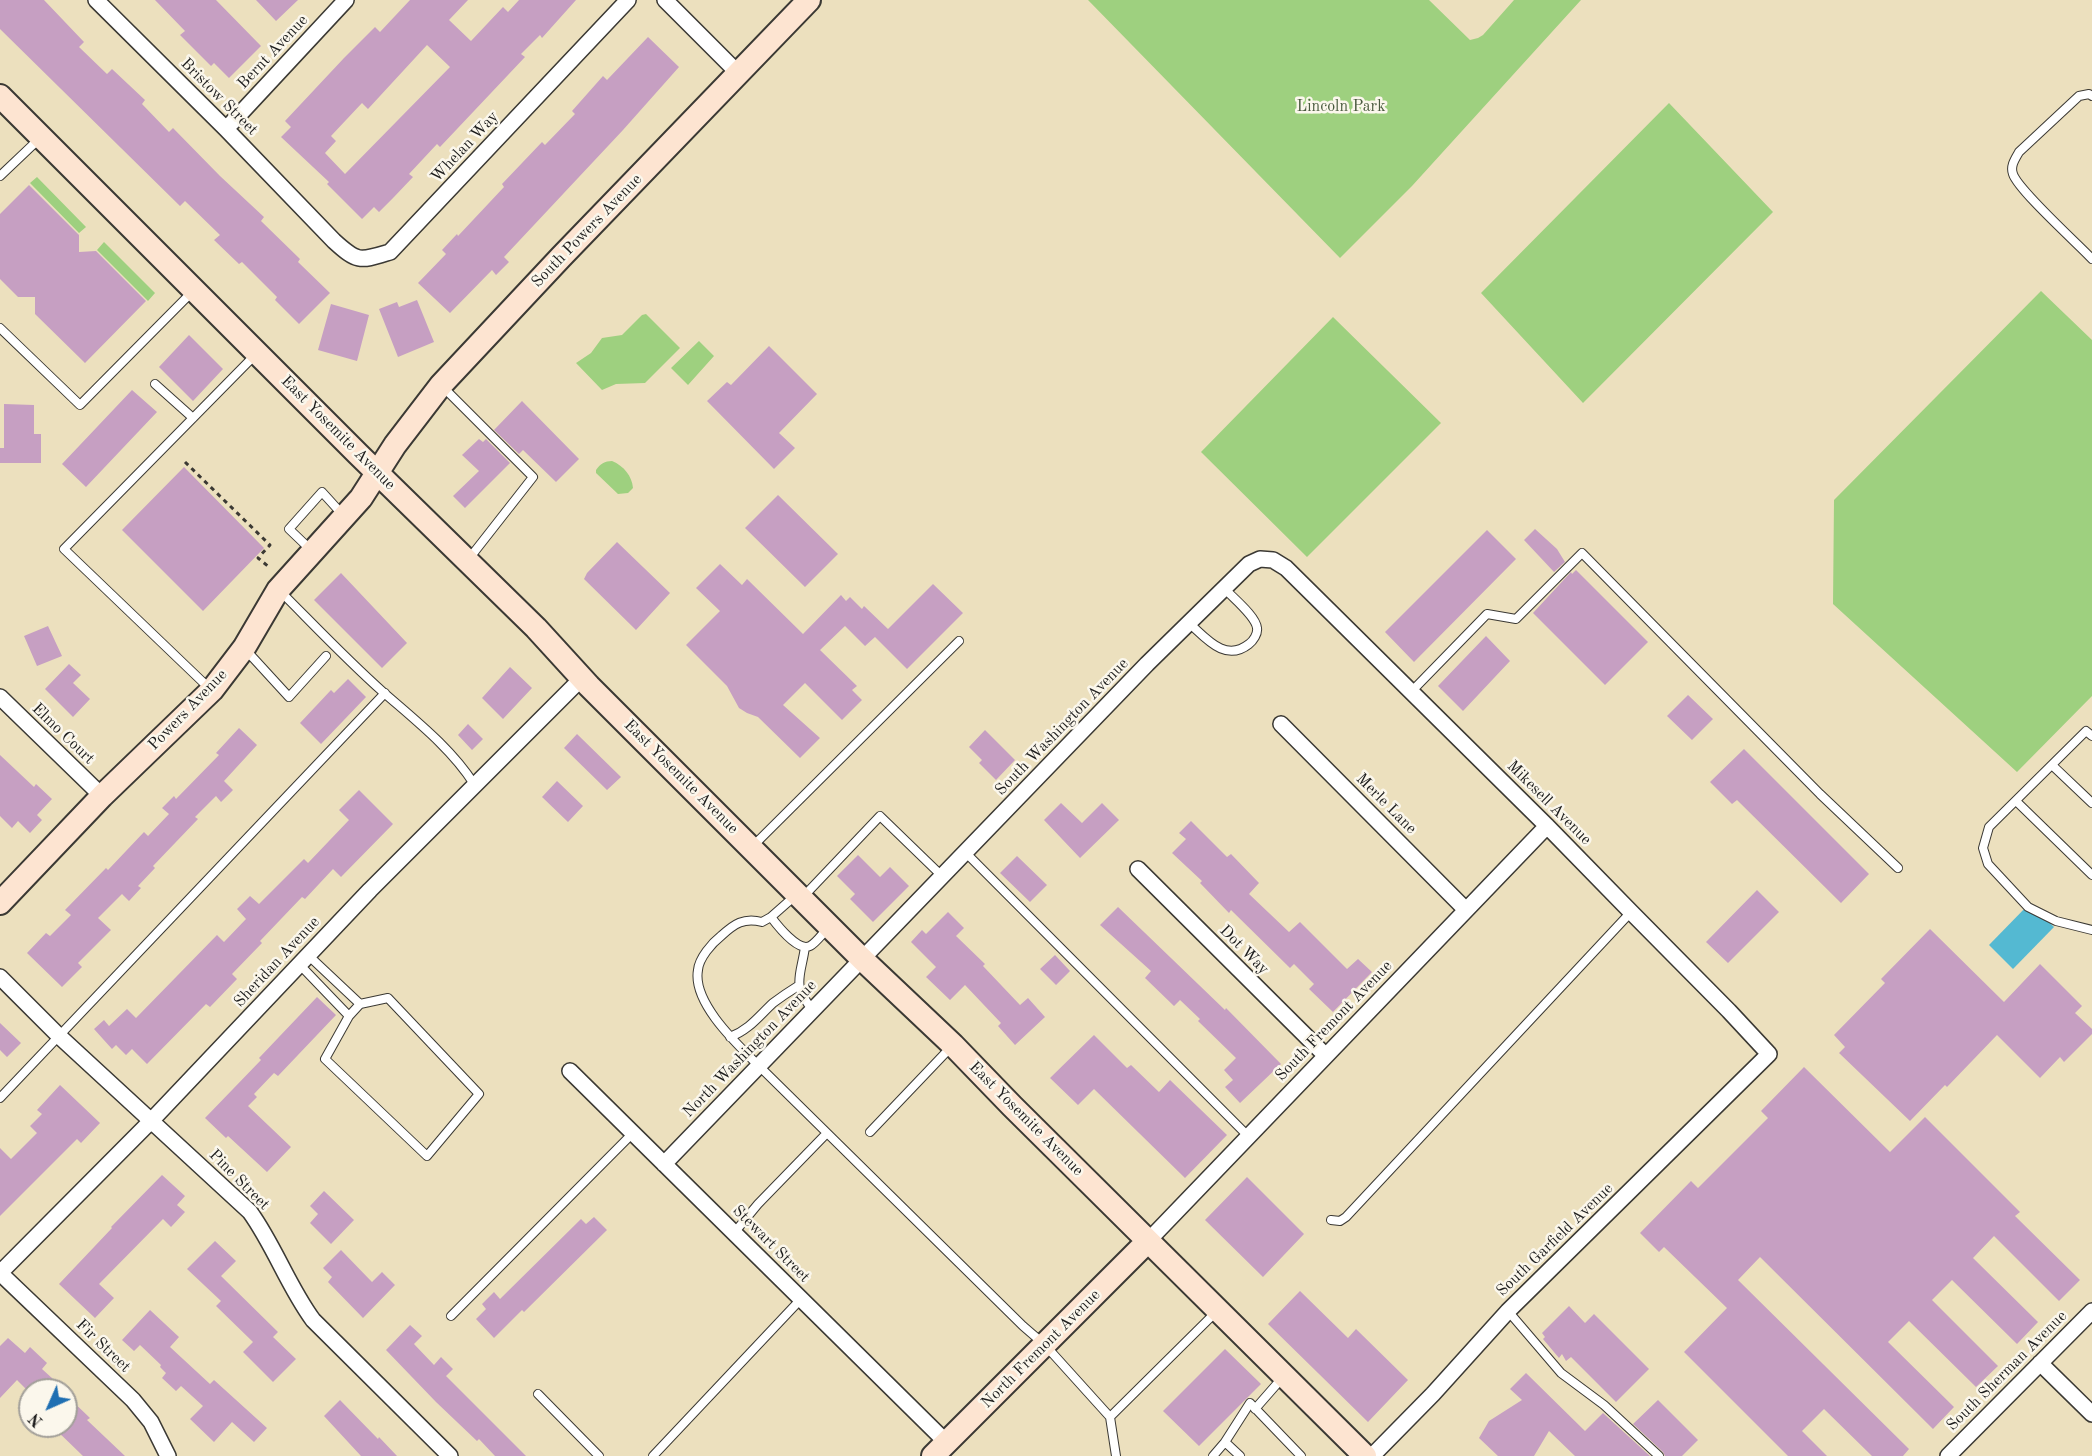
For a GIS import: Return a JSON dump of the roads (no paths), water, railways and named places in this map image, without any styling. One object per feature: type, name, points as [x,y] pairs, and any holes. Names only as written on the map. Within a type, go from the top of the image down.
[{"type":"main road","name":"South Powers Avenue","points":[[378,473],[395,445],[441,385],[809,0]]},
{"type":"main road","name":"East Yosemite Avenue","points":[[0,96],[536,628],[582,678],[862,959],[953,1045],[1365,1456]]},
{"type":"main road","name":"Powers Avenue","points":[[0,903],[102,796],[212,690],[244,648],[278,590],[345,517],[378,473]]},
{"type":"main road","name":"North Fremont Avenue","points":[[943,1449],[1148,1241]]},
{"type":"street","name":"Bristow Street","points":[[96,0],[315,221]]},
{"type":"street","name":"Bernt Avenue","points":[[226,129],[346,0]]},
{"type":"street","name":"Whelan Way","points":[[315,221],[349,255],[364,260],[390,252],[628,0]]},
{"type":"street","points":[[665,0],[738,73]]},
{"type":"street","name":"South Washington Avenue","points":[[862,959],[1249,564],[1260,559],[1273,560],[1299,580]]},
{"type":"street","name":"Mikesell Avenue","points":[[1299,580],[1547,826],[1730,1011],[1769,1054]]},
{"type":"street","name":"Sheridan Avenue","points":[[0,1273],[151,1121],[474,784],[582,678]]},
{"type":"street","name":"Elmo Court","points":[[0,697],[102,796]]},
{"type":"street","name":"Merle Lane","points":[[1281,724],[1466,910]]},
{"type":"street","name":"South Fremont Avenue","points":[[1148,1241],[1547,826]]},
{"type":"street","name":"Dot Way","points":[[1138,869],[1325,1055]]},
{"type":"street","name":"North Washington Avenue","points":[[664,1164],[862,959]]},
{"type":"street","name":"Pine Street","points":[[0,977],[59,1036],[250,1212],[267,1235],[299,1301],[312,1320],[450,1456]]},
{"type":"street","name":"South Garfield Avenue","points":[[1372,1456],[1433,1394],[1508,1311],[1769,1054]]},
{"type":"street","name":"Stewart Street","points":[[570,1071],[801,1299],[943,1449]]},
{"type":"street","name":"Fir Street","points":[[0,1273],[133,1400],[150,1422],[168,1456]]},
{"type":"street","name":"South Sherman Avenue","points":[[1948,1456],[2092,1311]]},
{"type":"street","points":[[2040,1363],[2092,1414]]},
{"type":"lane","points":[[2092,96],[2090,94],[2079,96],[2019,153],[2013,161],[2012,173],[2021,187],[2092,258]]},
{"type":"lane","points":[[0,176],[41,137]]},
{"type":"lane","points":[[0,328],[80,405],[194,290]]},
{"type":"lane","points":[[212,690],[64,549],[257,353]]},
{"type":"lane","points":[[155,384],[193,418]]},
{"type":"lane","points":[[441,385],[533,477],[467,561]]},
{"type":"lane","points":[[313,552],[289,529],[322,492],[345,517]]},
{"type":"lane","points":[[1412,692],[1487,614],[1516,620],[1582,553],[1820,794],[1898,868]]},
{"type":"lane","points":[[1189,623],[1222,651],[1238,650],[1249,644],[1256,636],[1257,628],[1253,619],[1224,588]]},
{"type":"lane","points":[[278,590],[417,721],[464,769],[474,784]]},
{"type":"lane","points":[[751,848],[959,641]]},
{"type":"lane","points":[[244,648],[289,697],[326,656]]},
{"type":"lane","points":[[0,1098],[385,693]]},
{"type":"lane","points":[[2092,736],[2086,731],[1989,827],[1983,848],[1988,864],[2028,907],[2056,921],[2092,930]]},
{"type":"lane","points":[[2052,765],[2092,803]]},
{"type":"lane","points":[[2016,801],[2092,875]]},
{"type":"lane","points":[[943,877],[880,816],[800,896],[762,922],[750,919],[735,924],[715,940],[700,962],[697,972],[702,994],[709,1011],[730,1036],[1023,1326],[1045,1345],[1110,1417],[1116,1456]]},
{"type":"lane","points":[[966,853],[1248,1137]]},
{"type":"lane","points":[[1331,1220],[1340,1221],[1346,1217],[1630,912]]},
{"type":"lane","points":[[771,917],[793,942],[805,946],[810,946],[830,927]]},
{"type":"lane","points":[[805,946],[798,986],[803,1000],[813,1010]]},
{"type":"lane","points":[[304,961],[360,1004]]},
{"type":"lane","points":[[304,961],[349,1016]]},
{"type":"lane","points":[[730,1036],[751,1026],[776,1001],[798,986]]},
{"type":"lane","points":[[388,998],[479,1094],[427,1156],[325,1059],[349,1016],[360,1004],[388,998]]},
{"type":"lane","points":[[870,1132],[953,1045]]},
{"type":"lane","points":[[451,1316],[633,1133]]},
{"type":"lane","points":[[734,1233],[758,1204],[827,1133]]},
{"type":"lane","points":[[653,1456],[801,1299]]},
{"type":"lane","points":[[1110,1417],[1218,1310]]},
{"type":"lane","points":[[1508,1311],[1561,1373],[1604,1405],[1659,1456]]},
{"type":"lane","points":[[1255,1408],[1284,1376]]},
{"type":"lane","points":[[538,1394],[599,1456]]},
{"type":"lane","points":[[1213,1456],[1225,1442],[1250,1403],[1301,1456]]},
{"type":"lane","points":[[1225,1442],[1240,1456]]},
{"type":"water","points":[[2030,903],[2054,927],[2013,969],[1989,945]]},
{"type":"park label","name":"Lincoln Park","points":[[1341,107]]}]
